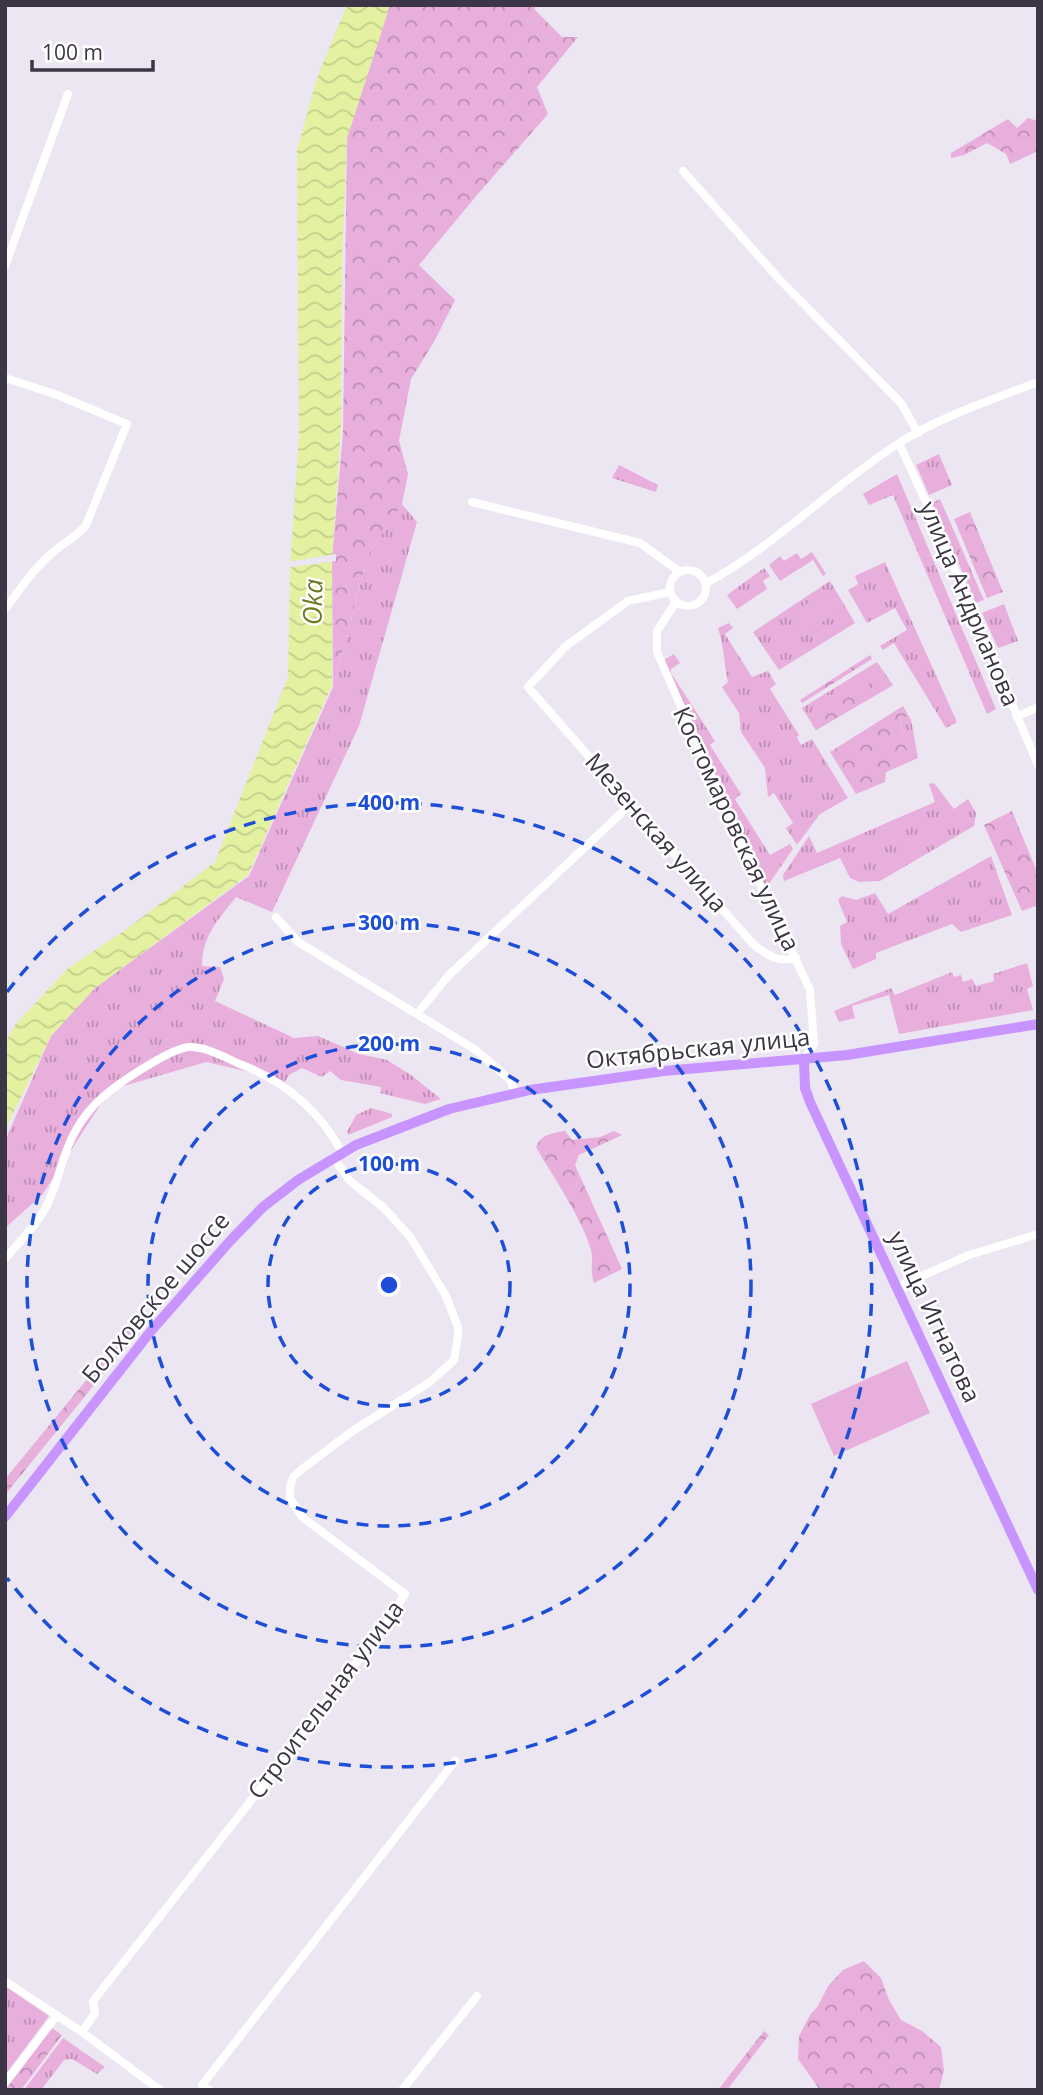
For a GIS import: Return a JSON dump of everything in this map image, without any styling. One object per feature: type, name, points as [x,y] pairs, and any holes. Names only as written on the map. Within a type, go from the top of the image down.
[{"type":"main road","name":"Октябрьская улица","points":[[369,1139],[449,1109],[515,1093],[664,1071],[847,1055],[1038,1024]]},
{"type":"main road","name":"улица Игнатова","points":[[804,1059],[805,1088],[810,1102],[1038,1590]]},
{"type":"main road","name":"Болховское шоссе","points":[[5,1517],[86,1412],[213,1259],[263,1207],[298,1180],[337,1155],[369,1139]]},
{"type":"street","points":[[5,266],[68,94]]},
{"type":"street","points":[[682,171],[780,280],[901,403],[918,433]]},
{"type":"street","points":[[5,378],[55,394],[127,424],[82,531],[34,570],[5,609]]},
{"type":"street","points":[[705,584],[751,556],[899,443],[1038,382]]},
{"type":"street","name":"улица Андрианова","points":[[899,443],[1038,765]]},
{"type":"street","points":[[472,502],[640,543],[680,572],[695,572],[705,584],[704,596],[695,605],[684,606],[676,602],[670,592],[671,580],[680,572]]},
{"type":"street","name":"Мезенская улица","points":[[670,592],[628,601],[566,646],[528,687],[753,944],[774,959],[786,961],[796,958]]},
{"type":"street","name":"Костомаровская улица","points":[[676,602],[657,631],[660,663],[810,990],[814,1044],[804,1059]]},
{"type":"street","points":[[1017,717],[1038,707]]},
{"type":"street","points":[[417,1014],[449,975],[631,804]]},
{"type":"street","points":[[276,917],[298,942],[476,1050],[510,1080],[515,1093]]},
{"type":"street","points":[[5,1259],[51,1199],[63,1158],[76,1128],[100,1099],[119,1084],[182,1048],[198,1048],[217,1055],[258,1071],[287,1088],[314,1111],[331,1133],[337,1155]]},
{"type":"street","name":"Строительная улица","points":[[82,2032],[94,2013],[93,2001],[255,1796],[378,1634],[405,1594],[302,1517],[290,1498],[293,1477],[301,1470],[430,1381],[454,1360],[458,1335],[458,1327],[446,1296],[411,1238],[383,1207],[350,1181],[337,1155]]},
{"type":"street","points":[[897,1287],[969,1255],[1038,1234]]},
{"type":"street","points":[[209,2090],[202,2085],[455,1761]]},
{"type":"street","points":[[5,1981],[82,2032],[160,2090]]},
{"type":"street","points":[[402,2090],[477,1996]]},
{"type":"street","points":[[5,2083],[57,2015]]},
{"type":"green space","points":[[390,5],[535,5],[535,10],[562,37],[578,37],[537,87],[548,114],[419,265],[455,300],[411,379],[399,441],[408,474],[402,504],[368,555],[333,687],[332,559],[343,433],[347,138]]},
{"type":"green space","points":[[1028,118],[1038,121],[1038,151],[1010,164],[1006,154],[987,143],[964,155],[951,158],[951,153],[1008,119],[1017,128]]},
{"type":"green space","points":[[939,454],[952,485],[929,495],[916,465]]},
{"type":"green space","points":[[619,465],[658,485],[656,492],[612,478]]},
{"type":"green space","points":[[897,474],[996,709],[987,714],[893,495],[869,505],[863,494]]},
{"type":"green space","points":[[940,499],[984,600],[976,603],[932,503]]},
{"type":"green space","points":[[402,504],[417,522],[359,726],[272,912],[236,897],[208,937],[202,966],[220,967],[224,979],[215,1001],[294,1038],[318,1036],[359,1054],[387,1060],[441,1099],[425,1104],[380,1093],[381,1087],[341,1080],[330,1071],[322,1077],[302,1068],[289,1075],[284,1084],[275,1078],[206,1062],[110,1090],[42,1195],[5,1228],[5,1141],[51,1036],[95,988],[249,876],[333,687],[368,555]]},
{"type":"green space","points":[[970,512],[1003,592],[987,598],[954,519]]},
{"type":"green space","points":[[812,552],[826,574],[823,576],[813,560],[780,581],[769,565],[780,556],[784,561],[797,553],[801,559]]},
{"type":"green space","points":[[885,562],[957,722],[946,728],[894,643],[883,650],[880,646],[907,630],[895,608],[867,623],[848,590],[858,584],[855,576]]},
{"type":"green space","points":[[764,568],[770,576],[763,581],[767,589],[737,609],[727,595]]},
{"type":"green space","points":[[830,581],[855,623],[779,670],[753,632]]},
{"type":"green space","points":[[828,591],[840,611],[801,635],[788,615]]},
{"type":"green space","points":[[1004,604],[1018,641],[998,648],[982,613]]},
{"type":"green space","points":[[729,623],[733,628],[725,634],[752,677],[768,671],[776,684],[770,689],[799,735],[797,737],[801,745],[812,739],[848,798],[820,814],[797,845],[786,828],[793,823],[774,793],[768,797],[765,768],[741,732],[739,713],[722,687],[728,682],[718,628]]},
{"type":"green space","points":[[674,654],[680,663],[671,669],[671,673],[715,741],[710,745],[741,794],[735,799],[770,855],[790,844],[793,849],[766,888],[664,660]]},
{"type":"green space","points":[[870,655],[872,659],[802,703],[800,700]]},
{"type":"green space","points":[[877,662],[893,685],[816,730],[802,708]]},
{"type":"green space","points":[[884,675],[893,685],[816,730],[812,725],[828,710]]},
{"type":"green space","points":[[903,706],[908,715],[900,721],[908,755],[917,752],[918,758],[886,772],[885,782],[856,794],[830,752]]},
{"type":"green space","points":[[908,715],[917,752],[908,756],[900,720]]},
{"type":"green space","points":[[934,783],[954,809],[968,799],[976,813],[974,826],[880,881],[859,882],[850,878],[840,858],[784,881],[783,875],[809,836],[817,853],[935,802],[929,784]]},
{"type":"green space","points":[[1012,811],[1038,874],[1038,905],[1022,911],[984,825]]},
{"type":"green space","points":[[991,856],[1012,915],[961,932],[952,924],[876,953],[876,959],[853,969],[841,944],[840,926],[847,922],[838,900],[842,896],[856,900],[875,893],[888,914]]},
{"type":"green space","points":[[1027,963],[1033,986],[1027,989],[1033,1010],[899,1034],[889,995],[852,1006],[855,1018],[839,1022],[834,1011],[891,988],[895,995],[952,972],[954,977],[961,975],[963,982],[972,979],[976,986],[994,981],[993,974]]},
{"type":"green space","points":[[371,1108],[392,1114],[392,1117],[348,1135],[356,1115]]},
{"type":"green space","points":[[565,1131],[572,1140],[600,1137],[614,1131],[622,1135],[579,1155],[575,1165],[622,1269],[594,1283],[592,1254],[587,1238],[536,1147],[544,1137]]},
{"type":"green space","points":[[143,1311],[149,1317],[5,1495],[5,1479]]},
{"type":"green space","points":[[907,1361],[930,1413],[834,1456],[811,1404]]},
{"type":"green space","points":[[864,1961],[881,1978],[889,2000],[901,2020],[922,2031],[941,2047],[944,2071],[939,2090],[820,2090],[798,2059],[799,2036],[828,1986],[843,1970]]},
{"type":"green space","points":[[5,1986],[49,2016],[5,2075]]},
{"type":"green space","points":[[52,2028],[62,2035],[21,2090],[5,2090]]},
{"type":"green space","points":[[764,2031],[769,2035],[727,2090],[718,2090]]},
{"type":"green space","points":[[63,2038],[105,2067],[97,2074],[72,2059],[64,2060],[41,2090],[24,2090]]},
{"type":"water","name":"Oka","points":[[347,5],[390,5],[347,138],[342,258],[341,428],[332,559],[332,685],[248,875],[95,988],[51,1036],[5,1130],[5,1044],[15,1025],[67,969],[124,931],[215,862],[288,677],[290,567],[299,437],[297,150],[317,78]]},
{"type":"pier","points":[[336,554],[336,561],[286,568],[287,562]]}]
